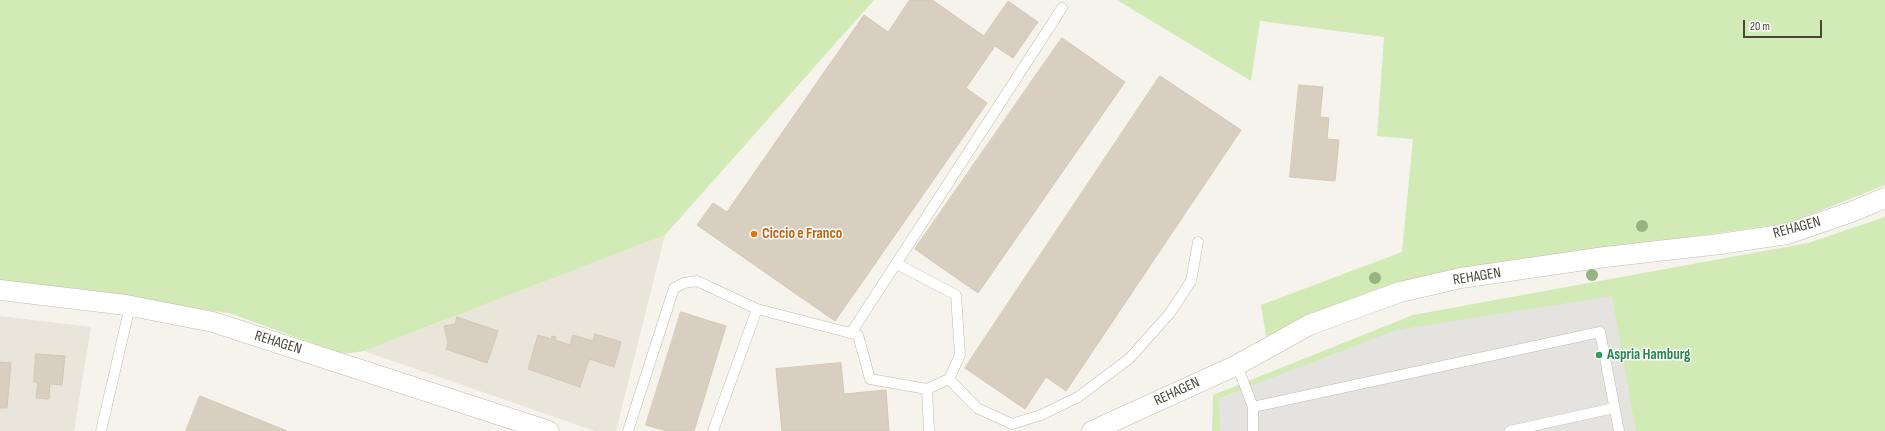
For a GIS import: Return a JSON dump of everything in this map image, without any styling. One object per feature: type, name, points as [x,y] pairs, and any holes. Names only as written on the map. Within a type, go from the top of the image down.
[{"type":"street","name":"REHAGEN","points":[[1092,431],[1237,364],[1310,325],[1400,292],[1461,278],[1787,234],[1885,198]]},
{"type":"street","name":"REHAGEN","points":[[0,290],[130,306],[213,322],[549,431]]},
{"type":"lane","points":[[851,333],[1062,8]]},
{"type":"lane","points":[[949,379],[977,408],[1012,424],[1041,415],[1078,397],[1130,358],[1170,313],[1191,281],[1198,242]]},
{"type":"lane","points":[[628,431],[674,288],[684,283],[697,281],[757,308],[858,335],[870,379],[927,389],[949,379],[960,355],[956,295],[897,264]]},
{"type":"lane","points":[[102,431],[130,306]]},
{"type":"lane","points":[[713,431],[757,308]]},
{"type":"lane","points":[[1253,407],[1600,332],[1619,431]]},
{"type":"lane","points":[[1237,364],[1253,407],[1253,431]]},
{"type":"lane","points":[[927,389],[929,431]]},
{"type":"lane","points":[[1510,431],[1614,408]]},
{"type":"shaded area","points":[[665,235],[616,431],[595,431],[364,351]]},
{"type":"shaded area","points":[[1612,296],[1636,431],[1220,431],[1219,398],[1396,330]]},
{"type":"shaded area","points":[[0,316],[91,327],[74,431],[0,431]]},
{"type":"green space","points":[[0,0],[874,0],[665,235],[364,351],[343,354],[229,313],[0,283]]},
{"type":"green space","points":[[1117,0],[1885,0],[1885,185],[1789,223],[1603,249],[1425,279],[1372,291],[1266,336],[1261,305],[1402,252],[1413,139],[1377,136],[1384,37],[1260,21],[1251,81]]},
{"type":"green space","name":"Aspria Hamburg","points":[[1885,217],[1885,431],[1212,431],[1213,395],[1413,315],[1808,243]]},
{"type":"building","points":[[910,0],[932,0],[984,36],[1008,1],[1038,22],[1013,58],[995,46],[966,88],[987,103],[835,321],[697,225],[713,203],[727,212],[864,15],[888,32]]},
{"type":"building","points":[[1062,38],[1125,82],[978,293],[915,249]]},
{"type":"building","points":[[1160,76],[1241,130],[1066,391],[1046,377],[1025,409],[965,368]]},
{"type":"building","points":[[1299,85],[1323,87],[1320,117],[1329,118],[1327,139],[1339,140],[1335,181],[1290,177]]},
{"type":"building","points":[[681,312],[726,326],[694,431],[667,431],[646,425]]},
{"type":"building","points":[[457,317],[498,331],[487,363],[446,349],[448,343],[444,326],[455,324]]},
{"type":"building","points":[[595,334],[621,342],[614,367],[589,359],[580,387],[528,369],[538,335],[551,339],[552,336],[556,337],[555,340],[570,345],[573,335],[593,341]]},
{"type":"building","points":[[36,354],[65,356],[62,385],[50,384],[49,399],[36,398],[38,383],[34,382]]},
{"type":"building","points":[[0,362],[11,363],[7,408],[0,408]]},
{"type":"building","points":[[841,363],[844,394],[886,390],[889,431],[782,431],[776,369]]},
{"type":"building","points":[[200,396],[287,431],[186,431]]},
{"type":"place","name":"Ciccio e Franco","points":[[754,234]]},
{"type":"place","name":"Aspria Hamburg","points":[[1599,355]]}]
